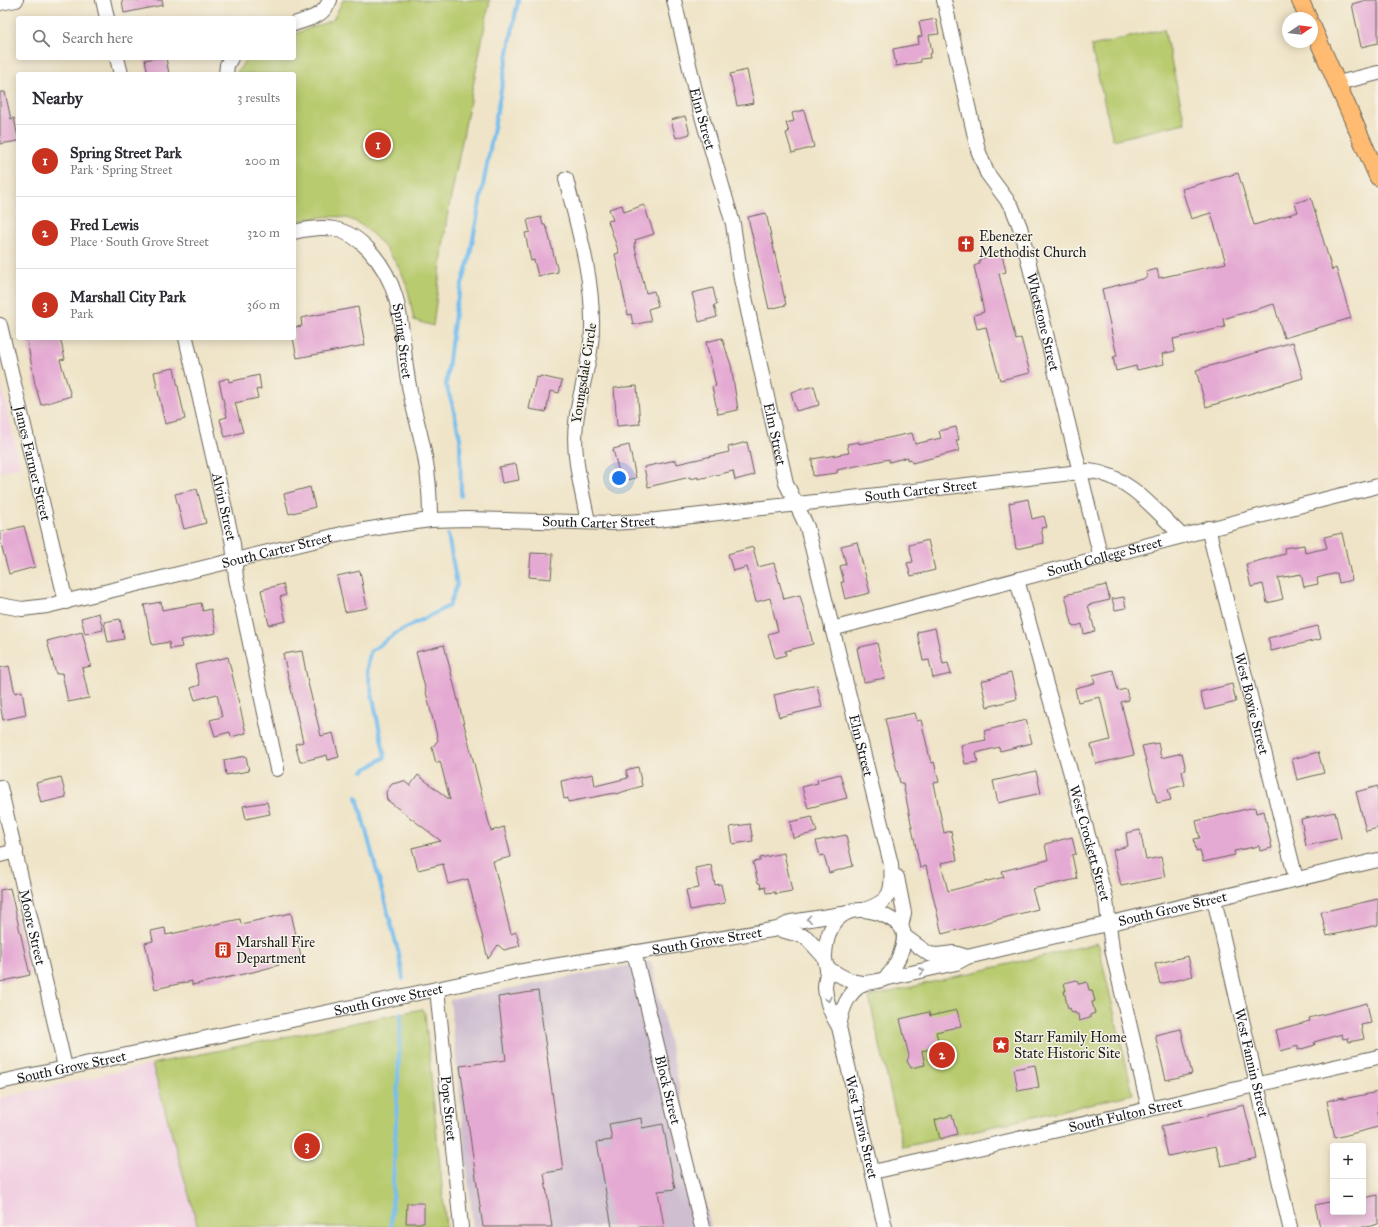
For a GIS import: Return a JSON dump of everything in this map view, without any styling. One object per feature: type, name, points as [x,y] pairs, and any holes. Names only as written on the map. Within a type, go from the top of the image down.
[{"type":"main road","points":[[1300,0],[1305,12]]},
{"type":"main road","points":[[1318,39],[1378,177]]},
{"type":"street","points":[[0,3],[16,0]]},
{"type":"street","points":[[103,0],[107,16]]},
{"type":"street","points":[[296,23],[319,15],[326,10],[330,0]]},
{"type":"street","name":"Elm Street","points":[[674,0],[697,99],[735,231],[741,279],[786,483],[807,528],[891,864],[892,885],[888,896],[881,904],[864,910]]},
{"type":"street","name":"Whetstone Street","points":[[944,0],[978,150],[987,173],[1012,207],[1020,227],[1101,558]]},
{"type":"street","points":[[118,60],[120,72]]},
{"type":"street","points":[[226,72],[229,60]]},
{"type":"street","points":[[1338,83],[1378,73]]},
{"type":"street","name":"Youngsdale Circle","points":[[566,179],[588,270],[591,300],[591,344],[578,408],[575,435],[575,449],[588,522]]},
{"type":"street","name":"Spring Street","points":[[296,232],[329,227],[349,234],[367,248],[378,260],[389,278],[400,310],[409,385],[426,461],[430,520]]},
{"type":"street","name":"James Farmer Street","points":[[0,325],[3,352],[66,602]]},
{"type":"street","name":"Alvin Street","points":[[186,340],[233,544],[236,578],[277,769]]},
{"type":"street","name":"South Carter Street","points":[[0,605],[22,609],[66,602],[346,533],[430,520],[468,519],[588,522],[657,520],[1080,472],[1098,472],[1124,483],[1181,535]]},
{"type":"street","name":"South College Street","points":[[832,629],[1101,558],[1181,535],[1378,486]]},
{"type":"street","name":"West Bowie Street","points":[[1208,528],[1296,879]]},
{"type":"street","name":"West Crockett Street","points":[[1017,580],[1106,900],[1112,949],[1149,1109]]},
{"type":"street","name":"Moore Street","points":[[0,787],[66,1067]]},
{"type":"street","points":[[0,855],[16,850]]},
{"type":"street","name":"South Grove Street","points":[[884,979],[956,963],[967,957],[1378,860]]},
{"type":"street","name":"Elm Street","points":[[891,864],[897,875],[904,913],[903,931]]},
{"type":"street","name":"West Fannin Street","points":[[1214,899],[1290,1227]]},
{"type":"street","points":[[864,910],[883,915],[903,931],[899,958],[884,979],[864,983],[846,978],[826,962],[829,932],[842,914],[864,910]]},
{"type":"street","name":"South Grove Street","points":[[0,1082],[539,967],[778,928],[791,922],[842,914]]},
{"type":"street","name":"South Grove Street","points":[[778,928],[806,937],[826,962]]},
{"type":"street","name":"South Grove Street","points":[[903,931],[929,954],[943,955],[954,953],[967,957]]},
{"type":"street","name":"Block Street","points":[[634,952],[702,1227]]},
{"type":"street","name":"West Travis Street","points":[[826,962],[825,988],[831,1016],[839,1027],[885,1227]]},
{"type":"street","name":"West Travis Street","points":[[839,1027],[845,1003],[854,990],[864,983]]},
{"type":"street","name":"Pope Street","points":[[437,989],[461,1227]]},
{"type":"street","name":"South Fulton Street","points":[[873,1172],[1378,1057]]},
{"type":"shaded area","points":[[0,378],[20,467],[0,472]]},
{"type":"shaded area","points":[[651,961],[711,1227],[473,1227],[450,1000]]},
{"type":"shaded area","points":[[152,1064],[198,1227],[0,1227],[0,1098]]},
{"type":"green space","points":[[343,0],[490,0],[447,217],[433,326],[414,320],[409,293],[397,265],[374,235],[365,228],[346,218],[340,217],[320,217],[296,222],[296,72],[237,72],[246,60],[296,60],[296,33],[333,20]]},
{"type":"green space","points":[[1164,29],[1185,123],[1113,140],[1091,46]]},
{"type":"green space","name":"Starr Family Home State Historic Site","points":[[1098,943],[1133,1094],[903,1147],[869,997]]},
{"type":"green space","points":[[422,1009],[425,1014],[446,1227],[198,1227],[152,1064]]},
{"type":"building","points":[[122,0],[162,0],[163,5],[124,13]]},
{"type":"building","points":[[1366,0],[1378,0],[1378,43],[1361,47],[1352,4]]},
{"type":"building","points":[[936,19],[939,34],[929,35],[932,53],[929,54],[930,58],[920,59],[921,62],[896,66],[893,49],[919,44],[918,37],[922,36],[919,22]]},
{"type":"building","points":[[145,60],[166,60],[169,72],[148,72]]},
{"type":"building","points":[[747,70],[754,103],[737,106],[730,74]]},
{"type":"building","points":[[0,92],[5,92],[11,119],[14,118],[16,141],[0,144]]},
{"type":"building","points":[[804,110],[814,147],[792,153],[786,133],[789,132],[786,123],[794,121],[792,113]]},
{"type":"building","points":[[685,116],[690,134],[676,138],[671,120]]},
{"type":"building","points":[[1238,173],[1254,225],[1298,212],[1295,203],[1311,198],[1332,270],[1336,268],[1351,318],[1284,338],[1274,304],[1223,319],[1225,327],[1173,339],[1175,351],[1162,354],[1164,364],[1137,370],[1136,366],[1116,371],[1113,357],[1117,356],[1102,289],[1147,278],[1146,272],[1157,269],[1159,278],[1226,263],[1211,213],[1191,219],[1182,189]]},
{"type":"building","points":[[622,205],[624,212],[644,205],[654,234],[635,240],[636,243],[634,243],[646,293],[654,291],[658,306],[648,309],[651,321],[633,325],[631,314],[628,315],[615,254],[619,253],[608,221],[613,220],[609,209]]},
{"type":"building","points":[[766,213],[786,305],[769,309],[748,217]]},
{"type":"building","points":[[541,217],[543,225],[547,228],[558,272],[538,276],[534,260],[531,261],[525,233],[530,232],[527,220]]},
{"type":"building","points":[[1002,255],[1006,272],[999,274],[1016,340],[1021,338],[1030,373],[1000,380],[986,327],[977,329],[974,315],[984,312],[974,266],[979,264],[979,261],[982,258]]},
{"type":"building","points":[[713,288],[717,305],[714,305],[717,317],[699,322],[692,293]]},
{"type":"building","points":[[358,307],[365,345],[297,358],[293,340],[296,340],[296,327],[302,326],[301,318]]},
{"type":"building","points":[[722,338],[731,365],[738,410],[718,414],[712,387],[716,386],[706,342]]},
{"type":"building","points":[[27,340],[60,340],[65,359],[60,360],[71,396],[41,405],[35,384]]},
{"type":"building","points":[[1293,342],[1303,378],[1206,407],[1196,370]]},
{"type":"building","points":[[174,368],[185,419],[165,424],[154,372]]},
{"type":"building","points":[[259,375],[261,389],[256,390],[258,398],[235,403],[243,432],[225,437],[220,419],[227,417],[219,381],[228,378],[229,382]]},
{"type":"building","points":[[540,376],[562,381],[559,393],[550,391],[546,412],[529,409],[536,377],[539,378]]},
{"type":"building","points":[[637,386],[640,424],[617,426],[614,388]]},
{"type":"building","points":[[814,386],[819,405],[796,411],[791,392]]},
{"type":"building","points":[[956,427],[959,440],[956,440],[959,451],[912,463],[911,459],[908,460],[908,457],[889,462],[889,459],[837,470],[837,473],[813,476],[812,459],[849,453],[847,444],[859,442],[859,444],[912,433],[915,444],[941,438],[939,431]]},
{"type":"building","points":[[747,442],[754,475],[735,480],[733,471],[698,479],[698,477],[691,479],[690,477],[648,487],[644,467],[676,460],[677,464],[729,452],[728,447]]},
{"type":"building","points":[[629,445],[636,478],[621,481],[613,449]]},
{"type":"building","points":[[516,464],[519,480],[502,483],[499,467]]},
{"type":"building","points":[[310,487],[315,507],[289,514],[284,494]]},
{"type":"building","points":[[197,489],[206,523],[184,529],[175,494]]},
{"type":"building","points":[[1028,499],[1032,519],[1044,516],[1047,527],[1041,528],[1044,543],[1016,549],[1009,503]]},
{"type":"building","points":[[24,526],[35,567],[9,574],[0,540],[0,532]]},
{"type":"building","points":[[1342,533],[1352,580],[1339,583],[1337,573],[1317,578],[1318,584],[1304,587],[1301,574],[1278,578],[1283,599],[1267,603],[1263,584],[1251,587],[1246,564],[1285,554],[1284,548],[1304,545],[1305,553],[1327,548],[1324,537]]},
{"type":"building","points":[[928,540],[935,570],[911,576],[907,563],[913,562],[909,545]]},
{"type":"building","points":[[857,542],[870,593],[845,599],[841,582],[844,582],[840,566],[846,564],[841,546]]},
{"type":"building","points":[[753,547],[758,567],[774,563],[784,599],[800,595],[813,644],[785,651],[786,655],[775,658],[768,634],[778,631],[770,598],[756,602],[747,567],[733,571],[728,554]]},
{"type":"building","points":[[531,553],[553,554],[551,579],[529,577]]},
{"type":"building","points":[[360,571],[367,608],[345,612],[337,576]]},
{"type":"building","points":[[283,584],[286,595],[280,597],[286,621],[269,625],[261,590]]},
{"type":"building","points":[[1106,585],[1110,600],[1088,605],[1095,631],[1084,634],[1082,624],[1073,627],[1065,595]]},
{"type":"building","points":[[1124,597],[1126,608],[1115,610],[1112,599]]},
{"type":"building","points":[[161,602],[162,610],[201,603],[203,611],[211,609],[216,633],[180,640],[182,647],[170,649],[169,642],[152,645],[144,605]]},
{"type":"building","points":[[99,613],[103,630],[85,634],[81,618]]},
{"type":"building","points":[[120,619],[124,639],[108,642],[104,622]]},
{"type":"building","points":[[1318,626],[1321,639],[1271,651],[1268,638]]},
{"type":"building","points":[[935,628],[943,664],[948,663],[951,674],[933,678],[929,660],[923,661],[917,632]]},
{"type":"building","points":[[82,632],[91,666],[82,668],[89,698],[68,702],[62,673],[56,674],[47,641]]},
{"type":"building","points":[[877,643],[885,678],[864,682],[857,648]]},
{"type":"building","points":[[444,645],[491,831],[504,827],[511,857],[493,861],[511,934],[516,932],[520,946],[504,950],[498,945],[488,959],[468,879],[448,884],[443,864],[418,870],[412,848],[441,841],[387,800],[386,792],[392,784],[404,781],[410,786],[418,775],[450,800],[440,761],[436,763],[432,748],[438,740],[416,652]]},
{"type":"building","points":[[302,651],[321,736],[333,733],[339,757],[328,760],[327,755],[300,762],[295,744],[303,742],[283,654]]},
{"type":"building","points":[[228,657],[246,733],[231,737],[230,732],[215,736],[210,720],[222,717],[217,694],[195,700],[191,688],[200,685],[195,665]]},
{"type":"building","points":[[9,666],[15,693],[22,691],[26,715],[3,720],[0,704],[0,668]]},
{"type":"building","points":[[1113,670],[1118,691],[1126,689],[1129,700],[1121,702],[1134,755],[1096,764],[1091,745],[1110,740],[1100,697],[1078,702],[1075,688],[1095,683],[1093,675]]},
{"type":"building","points":[[1011,673],[1017,699],[987,707],[981,681]]},
{"type":"building","points":[[1232,684],[1236,702],[1205,710],[1200,692]]},
{"type":"building","points":[[817,685],[822,707],[779,717],[774,695]]},
{"type":"building","points":[[915,713],[917,721],[921,720],[931,763],[934,762],[939,782],[934,783],[944,833],[951,831],[957,860],[941,863],[948,891],[1004,877],[1002,871],[1048,860],[1045,844],[1072,837],[1076,854],[1072,855],[1077,879],[1032,889],[1038,909],[942,934],[926,866],[920,868],[903,783],[900,783],[885,719]]},
{"type":"building","points":[[1026,720],[1032,743],[1000,751],[999,747],[976,753],[978,762],[965,764],[961,745],[986,740],[984,731]]},
{"type":"building","points":[[1158,743],[1161,758],[1182,753],[1186,770],[1182,771],[1185,785],[1168,789],[1171,800],[1157,803],[1142,746]]},
{"type":"building","points":[[1318,752],[1324,773],[1297,780],[1292,759]]},
{"type":"building","points":[[246,756],[249,771],[226,775],[224,760]]},
{"type":"building","points":[[638,767],[642,786],[616,794],[568,802],[568,798],[564,799],[561,781],[593,774],[595,786],[628,778],[626,770]]},
{"type":"building","points":[[1036,771],[1041,793],[998,803],[993,781]]},
{"type":"building","points":[[840,774],[847,798],[808,808],[802,787],[818,783],[817,780]]},
{"type":"building","points":[[61,777],[66,797],[41,803],[36,783]]},
{"type":"building","points":[[1378,786],[1378,828],[1366,831],[1356,792]]},
{"type":"building","points":[[267,802],[270,814],[246,819],[243,806]]},
{"type":"building","points":[[1255,807],[1256,813],[1264,811],[1272,848],[1260,851],[1259,846],[1234,851],[1235,855],[1203,862],[1200,850],[1196,851],[1194,839],[1200,838],[1196,821]]},
{"type":"building","points":[[1335,812],[1341,838],[1306,846],[1301,819]]},
{"type":"building","points":[[812,817],[817,832],[793,838],[790,822]]},
{"type":"building","points":[[750,824],[753,841],[733,844],[730,827]]},
{"type":"building","points":[[1140,830],[1146,860],[1161,857],[1165,877],[1121,886],[1113,850],[1128,846],[1126,833]]},
{"type":"building","points":[[846,835],[853,866],[829,873],[824,855],[820,856],[816,841]]},
{"type":"building","points":[[784,853],[792,891],[775,894],[775,892],[766,893],[765,887],[761,888],[760,883],[758,883],[753,862],[760,861],[760,858]]},
{"type":"building","points":[[711,865],[715,885],[721,884],[725,903],[690,910],[686,890],[699,888],[695,868]]},
{"type":"building","points":[[10,888],[30,975],[0,982],[0,890]]},
{"type":"building","points":[[1378,899],[1378,925],[1327,936],[1321,912]]},
{"type":"building","name":"Marshall Fire Department","points":[[291,913],[301,957],[279,962],[279,965],[253,972],[192,985],[192,981],[155,989],[145,943],[153,941],[151,931],[165,928],[166,935],[240,919],[241,924]]},
{"type":"building","points":[[1188,956],[1193,976],[1160,984],[1155,964]]},
{"type":"building","points":[[1077,980],[1079,984],[1087,982],[1089,990],[1092,990],[1095,1001],[1092,1002],[1095,1013],[1090,1015],[1090,1018],[1079,1021],[1078,1014],[1075,1014],[1075,1012],[1072,1013],[1070,1008],[1068,1009],[1064,991],[1066,991],[1064,983]]},
{"type":"building","points":[[538,991],[563,1170],[544,1173],[552,1227],[483,1227],[460,1066],[506,1060],[498,997]]},
{"type":"building","points":[[1367,1003],[1371,1023],[1361,1025],[1364,1039],[1349,1042],[1348,1038],[1343,1039],[1342,1034],[1314,1042],[1315,1045],[1298,1050],[1298,1046],[1281,1051],[1276,1030],[1310,1021],[1309,1018]]},
{"type":"building","points":[[957,1010],[961,1026],[936,1032],[940,1047],[922,1051],[925,1065],[911,1068],[907,1061],[909,1056],[900,1019],[929,1012],[930,1016]]},
{"type":"building","points":[[1181,1029],[1192,1074],[1166,1080],[1155,1035]]},
{"type":"building","points":[[1035,1065],[1039,1087],[1018,1091],[1014,1069]]},
{"type":"building","points":[[1378,1092],[1378,1127],[1335,1138],[1327,1101]]},
{"type":"building","points":[[1244,1105],[1257,1158],[1221,1166],[1216,1146],[1168,1156],[1161,1126],[1208,1116],[1208,1114]]},
{"type":"building","points":[[952,1115],[957,1134],[940,1139],[935,1120]]},
{"type":"building","points":[[641,1118],[642,1128],[663,1124],[675,1189],[658,1191],[664,1227],[612,1227],[597,1142],[612,1140],[609,1124]]},
{"type":"building","points":[[1378,1195],[1378,1224],[1367,1227],[1320,1227],[1315,1205],[1330,1202],[1330,1215],[1366,1215],[1366,1197]]},
{"type":"building","points":[[407,1203],[424,1203],[424,1223],[406,1223]]},
{"type":"waterway","points":[[461,496],[460,438],[446,385],[456,305],[469,260],[518,0]]},
{"type":"waterway","points":[[363,771],[385,757],[367,669],[370,652],[396,633],[449,606],[457,585],[448,535]]},
{"type":"waterway","points":[[357,797],[399,954],[403,979]]},
{"type":"waterway","points":[[391,1227],[401,1013]]},
{"type":"place","name":"Spring Street Park","points":[[378,145]]},
{"type":"place","name":"Ebenezer Methodist Church","points":[[966,244]]},
{"type":"place","name":"Marshall Fire Department","points":[[223,950]]},
{"type":"place","name":"Starr Family Home State Historic Site","points":[[1001,1045]]},
{"type":"place","name":"Fred Lewis","points":[[942,1055]]},
{"type":"place","name":"Marshall City Park","points":[[307,1146]]}]
